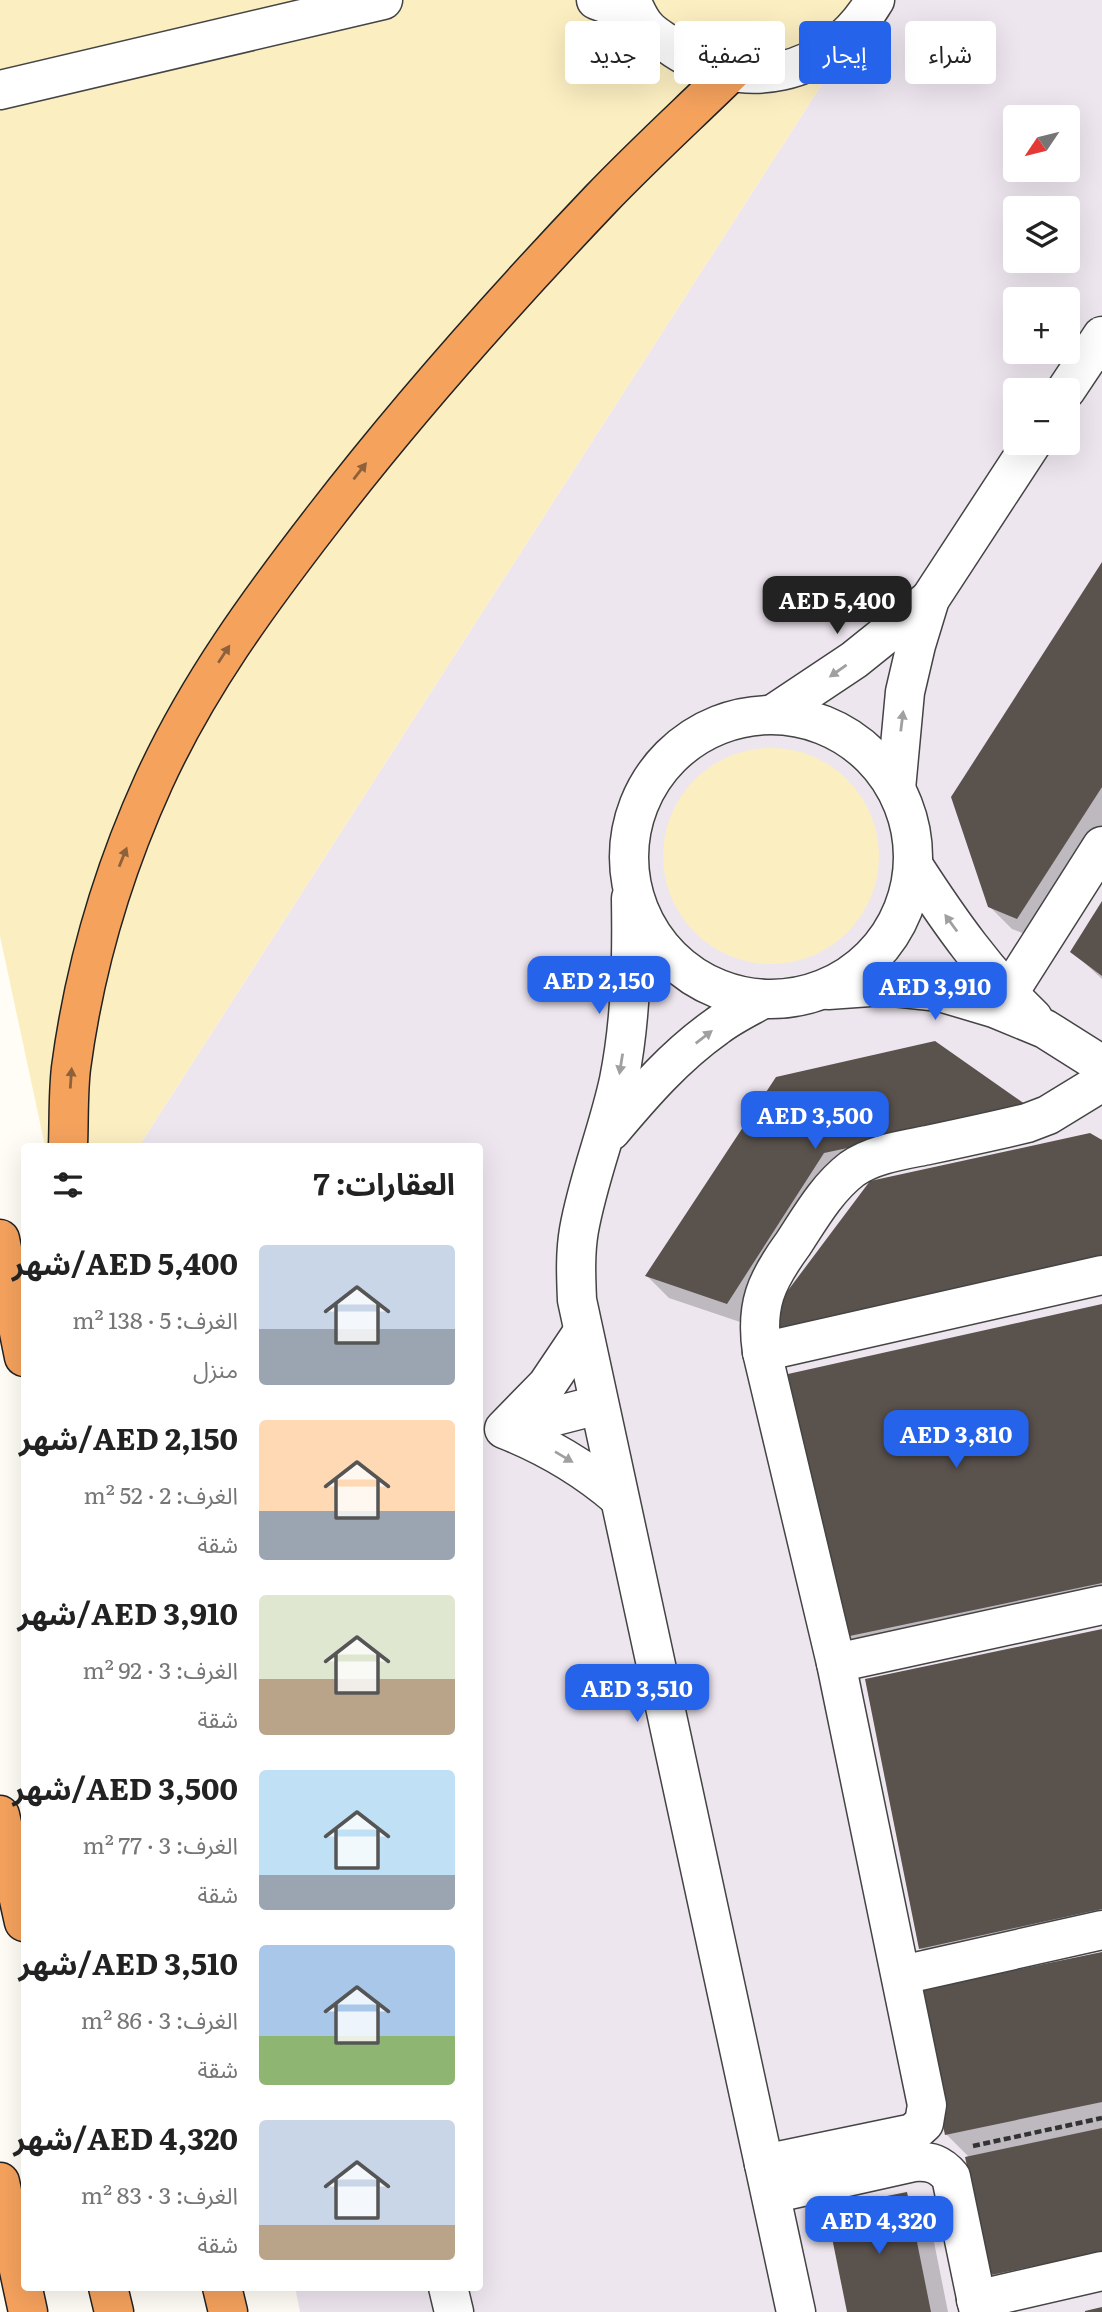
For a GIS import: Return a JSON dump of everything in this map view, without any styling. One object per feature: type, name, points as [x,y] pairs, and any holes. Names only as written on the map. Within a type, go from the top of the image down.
[{"type":"highway","points":[[68,1143],[71,1070],[89,971],[117,875],[153,782],[199,693],[254,609],[355,477],[479,329],[602,198],[718,84]]},
{"type":"highway","points":[[0,1239],[21,1342]]},
{"type":"highway","points":[[0,1815],[21,1909]]},
{"type":"highway","points":[[0,2182],[21,2276]]},
{"type":"highway","points":[[24,2291],[29,2312]]},
{"type":"highway","points":[[109,2291],[114,2312]]},
{"type":"highway","points":[[223,2291],[228,2312]]},
{"type":"street","points":[[12,75],[290,0]]},
{"type":"street","points":[[12,75],[383,0]]},
{"type":"street","points":[[596,0],[638,14],[674,47]]},
{"type":"street","points":[[785,70],[825,54],[844,40],[861,22],[875,0]]},
{"type":"street","points":[[1074,378],[1102,336]]},
{"type":"street","points":[[897,789],[905,692],[930,599],[1024,455]]},
{"type":"street","points":[[773,714],[854,660],[930,599]]},
{"type":"street","points":[[796,2312],[582,1333],[575,1265],[586,1198],[605,1138],[619,1079],[628,1019],[632,959],[629,854],[637,810],[657,770],[690,740],[729,720],[773,714],[822,724],[865,750],[897,789],[911,827],[915,868],[905,907],[887,940],[861,968],[828,990]]},
{"type":"street","points":[[1008,994],[1102,846]]},
{"type":"street","points":[[915,868],[974,954],[1008,994],[1045,1029]]},
{"type":"street","points":[[631,898],[654,937],[684,968],[721,989],[763,999],[884,986],[940,992],[994,1008],[1045,1029],[1102,1065]]},
{"type":"street","points":[[605,1138],[676,1058],[718,1026],[763,999]]},
{"type":"street","points":[[768,2179],[913,2133],[924,2123],[928,2105],[836,1663],[762,1352],[758,1328],[761,1303],[769,1280],[828,1194],[854,1168],[888,1154],[1027,1123],[1048,1115],[1102,1083]]},
{"type":"street","points":[[762,1352],[1102,1275]]},
{"type":"street","points":[[492,1432],[547,1385],[582,1333]]},
{"type":"street","points":[[492,1432],[598,1405]]},
{"type":"street","points":[[492,1432],[535,1441],[593,1475],[618,1497]]},
{"type":"street","points":[[836,1663],[1102,1605]]},
{"type":"street","points":[[902,1975],[1102,1930]]},
{"type":"street","points":[[768,2179],[914,2162],[928,2161],[942,2166],[951,2176],[978,2306],[1102,2272]]},
{"type":"street","points":[[449,2291],[454,2312]]},
{"type":"path","points":[[942,2166],[960,2150],[970,2146],[1102,2118]]},
{"type":"shaded area","points":[[876,0],[1102,0],[1102,2312],[300,2312],[296,2291],[483,2291],[483,1143],[141,1143],[822,84],[891,84],[891,21],[862,21]]},
{"type":"sand","points":[[0,0],[876,0],[862,21],[799,21],[799,84],[822,84],[141,1143],[44,1143],[0,936]]},
{"type":"sand","points":[[771,748],[792,750],[812,757],[831,766],[847,780],[861,796],[870,815],[877,835],[877,877],[870,897],[861,916],[847,932],[831,946],[812,955],[792,962],[771,964],[750,962],[730,955],[711,946],[695,932],[681,916],[672,897],[665,877],[663,856],[665,835],[672,815],[681,796],[695,780],[711,766],[730,757],[750,750]]},
{"type":"building","points":[[1102,562],[1102,787],[1017,919],[988,907],[951,797]]},
{"type":"building","points":[[1102,901],[1102,976],[1070,952]]},
{"type":"building","points":[[935,1041],[1032,1109],[824,1153],[727,1304],[645,1276],[776,1077]]},
{"type":"building","points":[[1090,1133],[1102,1140],[1102,1263],[780,1329],[774,1309],[870,1181]]},
{"type":"building","points":[[1102,1304],[1102,1583],[840,1638],[779,1376]]},
{"type":"building","points":[[1102,1629],[1102,1909],[919,1949],[865,1679]]},
{"type":"building","points":[[1102,1952],[1102,2102],[945,2135],[914,1991]]},
{"type":"building","points":[[1102,2128],[1102,2252],[991,2275],[965,2157]]},
{"type":"building","points":[[907,2192],[931,2312],[847,2312],[826,2208]]},
{"type":"building","points":[[1102,2307],[1102,2312],[1085,2312],[1085,2311]]}]
